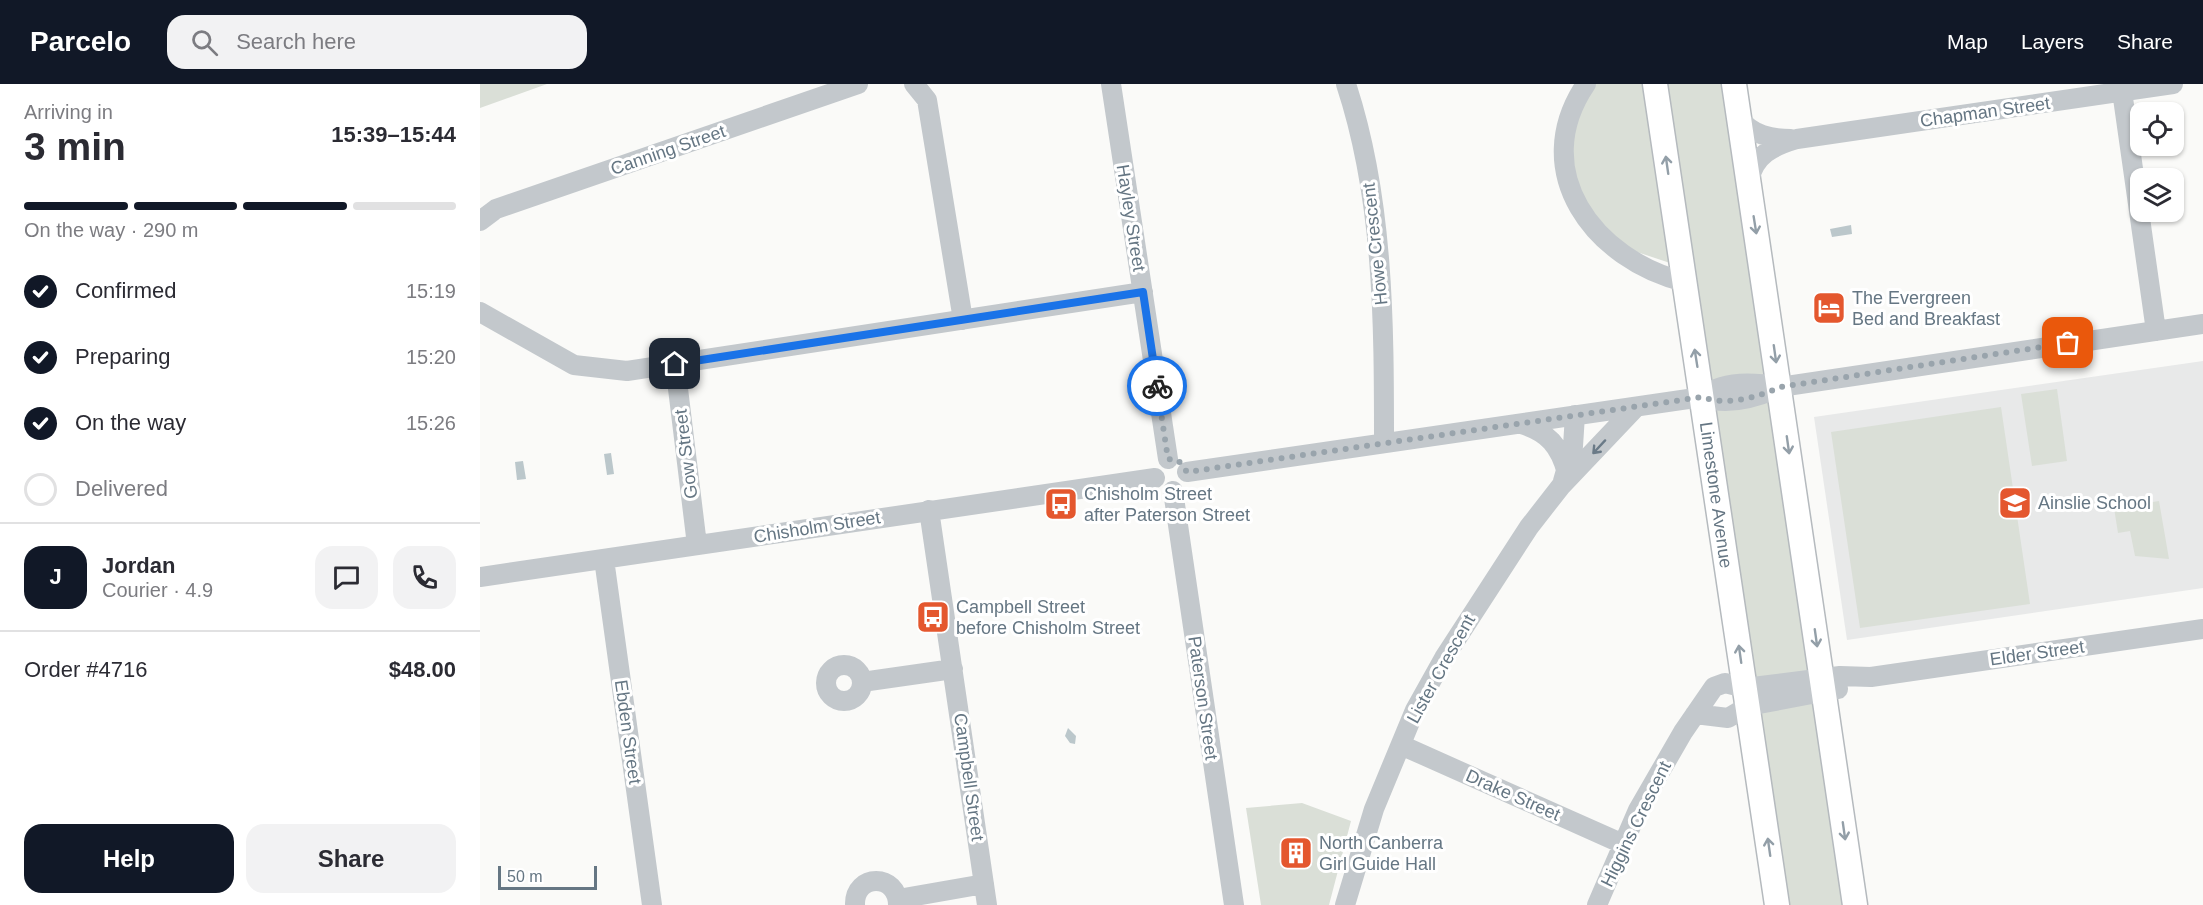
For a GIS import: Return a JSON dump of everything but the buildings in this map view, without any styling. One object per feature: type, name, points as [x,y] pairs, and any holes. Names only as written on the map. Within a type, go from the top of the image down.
[{"type":"main road","name":"Limestone Avenue","points":[[1655,84],[1777,905]]},
{"type":"main road","points":[[1734,84],[1855,905]]},
{"type":"street","name":"Canning Street","points":[[480,221],[496,209],[858,84]]},
{"type":"street","points":[[914,84],[927,100],[963,320]]},
{"type":"street","name":"Hayley Street","points":[[1111,84],[1168,459]]},
{"type":"street","name":"Howe Crescent","points":[[1346,84],[1361,128],[1381,269],[1384,443]]},
{"type":"street","points":[[1586,84],[1576,99],[1566,127],[1563,161],[1571,192],[1584,218],[1606,242],[1662,277],[1684,282]]},
{"type":"street","name":"Chapman Street","points":[[1749,182],[1756,162],[1766,152],[1777,145],[1797,139],[2121,88],[2173,84]]},
{"type":"street","points":[[2121,88],[2156,331]]},
{"type":"street","name":"Chapman Street","points":[[1739,118],[1749,128],[1764,136],[1797,139]]},
{"type":"street","points":[[480,312],[574,365],[627,371],[1143,292]]},
{"type":"street","points":[[1187,472],[1702,397],[1712,388],[1750,383],[1780,387],[2203,324]]},
{"type":"street","name":"Gow Street","points":[[675,364],[697,545]]},
{"type":"street","name":"Lister Crescent","points":[[1345,905],[1374,809],[1403,746],[1415,710],[1444,658],[1529,527],[1564,479],[1636,407]]},
{"type":"street","name":"Lister Crescent","points":[[1564,479],[1574,446],[1575,415]]},
{"type":"street","points":[[1521,424],[1538,429],[1551,439],[1564,460],[1564,479]]},
{"type":"street","points":[[1168,459],[1178,460],[1187,472],[1182,487],[1173,492],[1159,487],[1155,478],[1156,468],[1168,459]]},
{"type":"street","name":"Chisholm Street","points":[[480,577],[1155,478]]},
{"type":"street","name":"Paterson Street","points":[[1173,492],[1234,905]]},
{"type":"street","name":"Campbell Street","points":[[929,510],[987,905]]},
{"type":"street","name":"Ebden Street","points":[[604,559],[652,905]]},
{"type":"street","name":"Elder Street","points":[[1746,697],[2203,629]]},
{"type":"street","points":[[862,682],[953,669]]},
{"type":"street","name":"Higgins Crescent","points":[[1597,905],[1623,844],[1660,771],[1714,687],[1725,683],[1746,697]]},
{"type":"street","points":[[1695,714],[1728,718],[1746,697]]},
{"type":"street","name":"Drake Street","points":[[1403,746],[1623,844]]},
{"type":"street","points":[[855,905],[859,888],[871,881],[885,882],[892,886],[898,902],[984,884]]},
{"type":"shaded area","points":[[480,84],[547,84],[480,108]]},
{"type":"shaded area","points":[[1595,84],[1648,84],[1670,263],[1634,251],[1609,236],[1574,189],[1571,127]]},
{"type":"shaded area","points":[[1662,84],[1725,84],[1846,905],[1784,905]]},
{"type":"shaded area","points":[[1851,225],[1852,234],[1832,237],[1830,229]]},
{"type":"shaded area","name":"Ainslie School","points":[[2203,361],[2203,588],[1847,640],[1814,417]]},
{"type":"shaded area","points":[[2057,389],[2067,461],[2032,466],[2021,394]]},
{"type":"shaded area","points":[[2001,407],[2030,604],[1860,628],[1831,432]]},
{"type":"shaded area","points":[[611,453],[614,474],[607,475],[604,454]]},
{"type":"shaded area","points":[[523,461],[526,479],[517,480],[515,462]]},
{"type":"shaded area","points":[[2159,501],[2169,559],[2135,556],[2130,531],[2118,533],[2114,508]]},
{"type":"shaded area","points":[[1068,728],[1076,736],[1075,744],[1070,743],[1065,736]]},
{"type":"shaded area","points":[[1302,803],[1351,821],[1329,905],[1261,905],[1246,808]]},
{"type":"way so far","points":[[1157,386],[1168,459],[1178,460],[1187,472],[1702,397],[1714,402],[1758,397],[1780,387],[2068,343]]},
{"type":"place","name":"The Evergreen Bed and Breakfast","points":[[1829,308]]},
{"type":"place","name":"Ainslie School","points":[[2015,503]]},
{"type":"place","name":"Chisholm Street after Paterson Street","points":[[1061,504]]},
{"type":"place","name":"Campbell Street before Chisholm Street","points":[[933,617]]},
{"type":"place","name":"North Canberra Girl Guide Hall","points":[[1296,853]]},
{"type":"route","points":[[675,364],[1143,292],[1157,386]]}]
